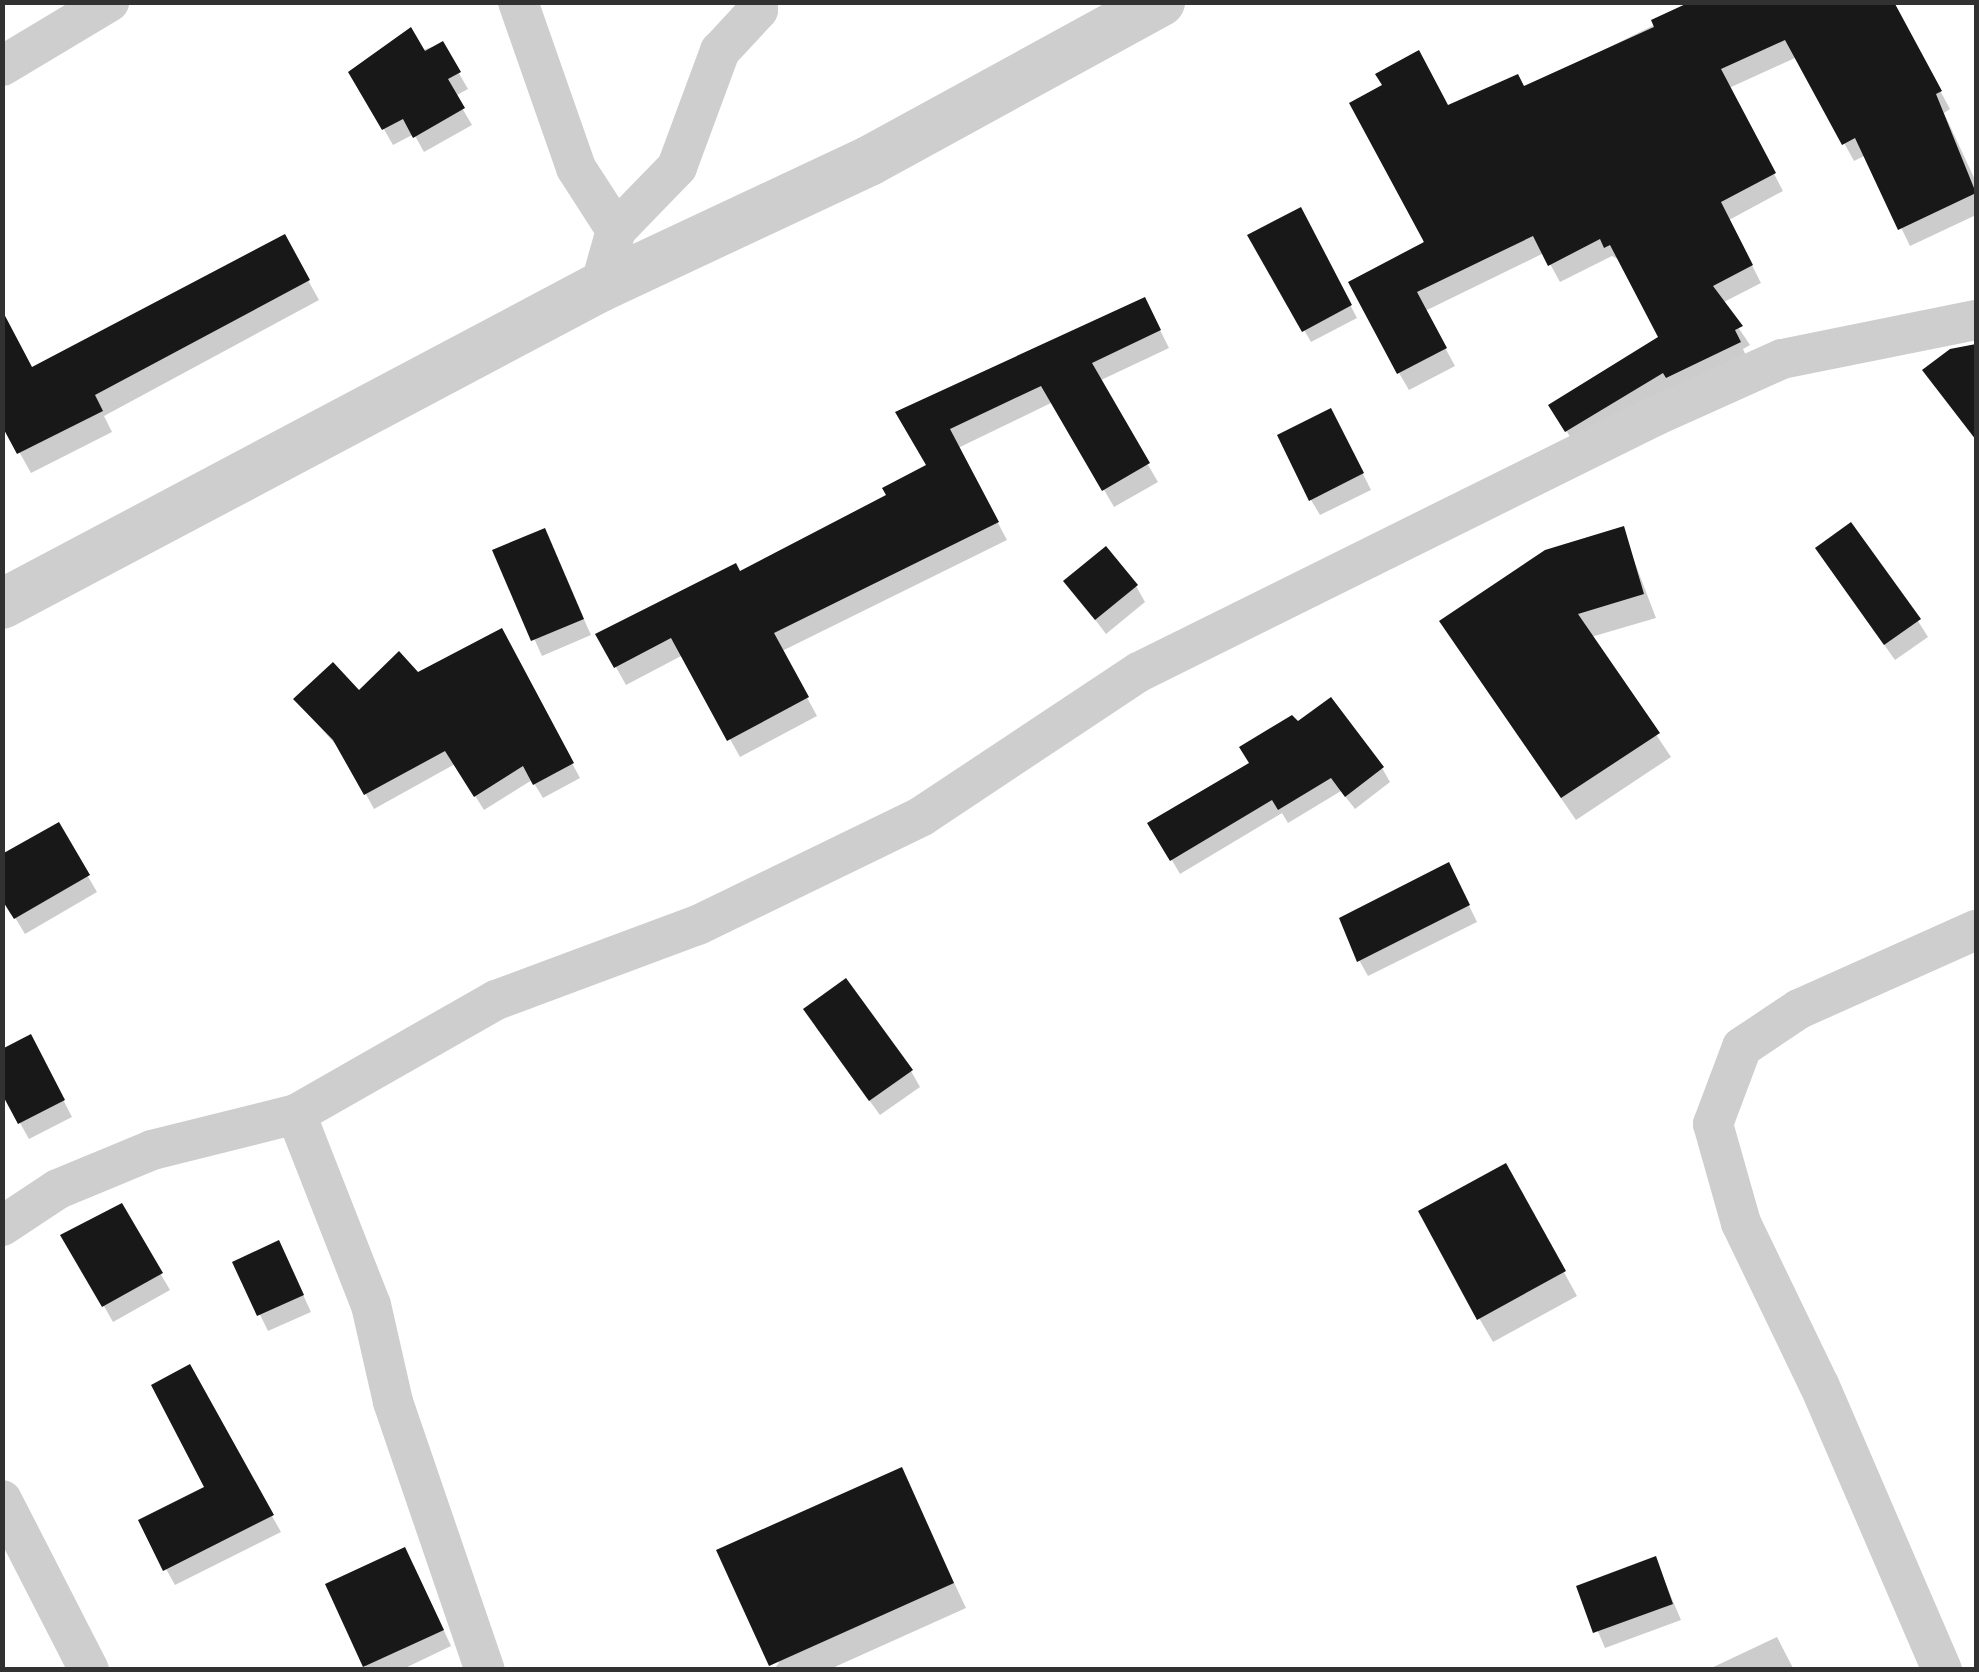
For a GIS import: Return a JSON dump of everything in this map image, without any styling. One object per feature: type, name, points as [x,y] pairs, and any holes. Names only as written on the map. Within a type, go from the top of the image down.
[{"type":"street","points":[[2,66],[108,2]]},
{"type":"street","points":[[518,2],[576,168],[616,230]]},
{"type":"street","points":[[600,287],[616,230],[677,168],[720,51],[758,10],[757,2]]},
{"type":"street","points":[[2,604],[600,287],[869,161],[1160,2]]},
{"type":"street","points":[[2,1226],[58,1189],[152,1150],[296,1114],[496,1000],[698,925],[922,816],[1139,672],[1655,416],[1782,359],[1976,320]]},
{"type":"street","points":[[1942,1670],[1819,1384],[1740,1223],[1713,1124],[1742,1047],[1799,1008],[1976,930]]},
{"type":"street","points":[[296,1114],[371,1305],[394,1402],[485,1670]]},
{"type":"street","points":[[2,1500],[89,1670]]},
{"type":"building","points":[[1690,2],[1894,2],[1942,91],[1936,94],[1976,193],[1898,230],[1855,138],[1842,145],[1785,40],[1721,69],[1776,173],[1721,202],[1753,265],[1713,286],[1743,326],[1735,330],[1741,342],[1666,378],[1663,373],[1565,432],[1548,405],[1658,337],[1610,245],[1604,248],[1600,239],[1548,266],[1533,236],[1417,292],[1447,348],[1397,374],[1348,282],[1424,242],[1349,103],[1382,85],[1375,74],[1419,50],[1448,105],[1518,74],[1524,86],[1654,27],[1651,20]]},
{"type":"building","points":[[411,27],[425,51],[443,41],[461,72],[448,79],[465,108],[413,138],[403,119],[382,130],[348,72]]},
{"type":"building","points":[[1301,207],[1352,305],[1302,332],[1247,235]]},
{"type":"building","points":[[285,234],[310,280],[95,395],[103,411],[17,454],[2,426],[2,310],[32,367]]},
{"type":"building","points":[[1145,297],[1161,330],[1092,363],[1150,463],[1102,491],[1041,386],[950,429],[999,522],[774,633],[809,697],[727,741],[671,638],[614,668],[595,634],[736,563],[740,571],[886,495],[882,488],[926,465],[895,412]]},
{"type":"building","points":[[1976,344],[1976,440],[1922,370],[1950,349]]},
{"type":"building","points":[[1331,408],[1364,473],[1309,501],[1277,435]]},
{"type":"building","points":[[1851,522],[1921,619],[1884,645],[1815,548]]},
{"type":"building","points":[[1624,526],[1644,594],[1578,614],[1660,733],[1561,798],[1439,621],[1545,550]]},
{"type":"building","points":[[545,528],[584,619],[531,641],[492,550]]},
{"type":"building","points":[[1106,546],[1138,585],[1095,620],[1063,581]]},
{"type":"building","points":[[502,628],[574,763],[533,785],[523,766],[474,797],[445,751],[364,795],[333,740],[293,699],[333,662],[359,690],[399,651],[418,672]]},
{"type":"building","points":[[1331,697],[1384,767],[1345,797],[1331,778],[1278,810],[1272,800],[1170,861],[1147,823],[1249,763],[1239,747],[1292,715],[1298,721]]},
{"type":"building","points":[[59,822],[90,875],[14,919],[2,900],[2,854]]},
{"type":"building","points":[[1449,862],[1470,905],[1357,962],[1339,918]]},
{"type":"building","points":[[846,978],[913,1070],[869,1101],[803,1009]]},
{"type":"building","points":[[31,1034],[65,1100],[18,1124],[2,1094],[2,1049]]},
{"type":"building","points":[[1506,1163],[1566,1271],[1477,1320],[1418,1211]]},
{"type":"building","points":[[122,1203],[163,1273],[102,1307],[60,1235]]},
{"type":"building","points":[[279,1240],[304,1295],[257,1316],[232,1262]]},
{"type":"building","points":[[190,1364],[274,1515],[163,1571],[138,1520],[204,1487],[151,1385]]},
{"type":"building","points":[[902,1467],[954,1583],[769,1666],[716,1550]]},
{"type":"building","points":[[405,1547],[444,1630],[363,1667],[325,1584]]},
{"type":"building","points":[[1656,1556],[1673,1604],[1593,1633],[1576,1586]]}]
